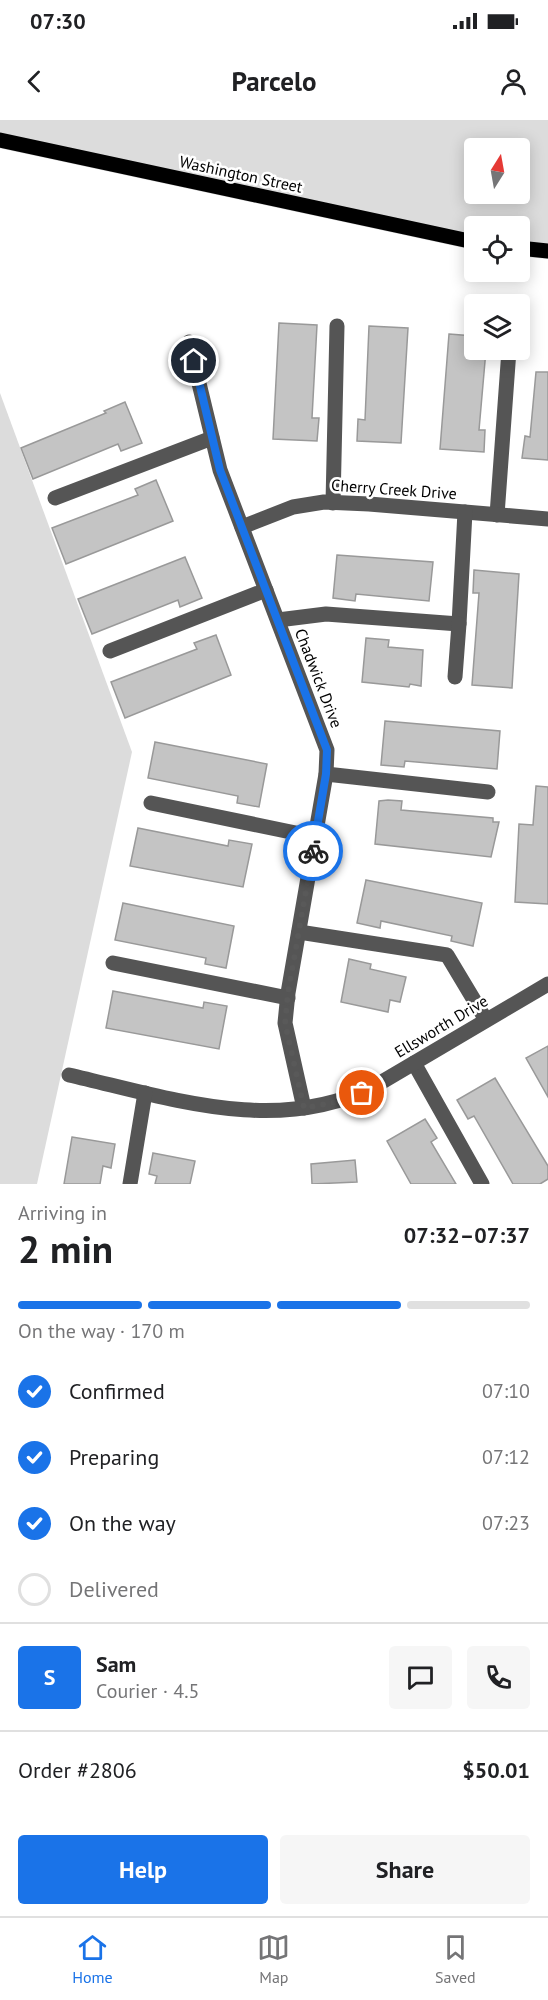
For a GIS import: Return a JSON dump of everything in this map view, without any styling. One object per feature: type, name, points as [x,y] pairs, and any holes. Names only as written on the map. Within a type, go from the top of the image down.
[{"type":"main road","name":"Washington Street","points":[[0,140],[464,240]]},
{"type":"main road","points":[[530,249],[548,251]]},
{"type":"street","points":[[333,502],[338,326]]},
{"type":"street","name":"Chadwick Drive","points":[[189,342],[220,470],[327,750],[326,774],[285,1023],[304,1108]]},
{"type":"street","points":[[497,515],[508,360]]},
{"type":"street","points":[[55,498],[212,438]]},
{"type":"street","name":"Cherry Creek Drive","points":[[242,527],[293,507],[333,502],[548,519]]},
{"type":"street","points":[[454,677],[465,512]]},
{"type":"street","points":[[110,651],[266,590]]},
{"type":"street","points":[[278,620],[326,615],[459,624]]},
{"type":"street","points":[[326,774],[488,792]]},
{"type":"street","points":[[151,803],[315,837]]},
{"type":"street","points":[[299,933],[447,955],[486,1020]]},
{"type":"street","points":[[113,963],[288,998]]},
{"type":"street","name":"Ellsworth Drive","points":[[69,1075],[208,1107],[246,1112],[304,1108],[348,1100],[414,1064],[548,984]]},
{"type":"street","points":[[414,1064],[482,1184]]},
{"type":"street","points":[[130,1184],[145,1093]]},
{"type":"shaded area","points":[[0,120],[548,120],[548,251],[530,249],[530,216],[464,216],[464,240],[0,140]]},
{"type":"shaded area","points":[[0,393],[132,752],[37,1184],[0,1184]]},
{"type":"building","points":[[279,323],[317,325],[312,418],[319,418],[317,441],[273,439]]},
{"type":"building","points":[[369,326],[408,328],[401,443],[357,441],[358,419],[365,420]]},
{"type":"building","points":[[449,334],[464,335],[464,360],[485,360],[479,430],[485,430],[484,452],[440,449]]},
{"type":"building","points":[[536,372],[548,372],[548,460],[522,458],[525,436],[530,437]]},
{"type":"building","points":[[125,402],[142,443],[121,451],[118,444],[33,479],[21,448],[106,413],[104,411]]},
{"type":"building","points":[[156,480],[173,521],[66,564],[52,528],[138,495],[135,489]]},
{"type":"building","points":[[337,555],[433,562],[429,601],[356,594],[355,601],[333,598]]},
{"type":"building","points":[[185,557],[202,598],[180,607],[178,600],[92,634],[78,599]]},
{"type":"building","points":[[474,570],[519,574],[512,688],[472,685],[479,593],[473,593]]},
{"type":"building","points":[[216,635],[231,675],[125,718],[111,682],[197,649],[194,643]]},
{"type":"building","points":[[366,638],[389,640],[388,647],[423,650],[421,686],[410,684],[409,687],[362,682]]},
{"type":"building","points":[[385,721],[500,731],[497,769],[405,761],[404,767],[381,765]]},
{"type":"building","points":[[155,742],[267,764],[259,807],[237,803],[238,796],[148,778]]},
{"type":"building","points":[[536,786],[548,787],[548,904],[515,902],[519,824],[533,825]]},
{"type":"building","points":[[379,801],[402,801],[401,810],[493,818],[493,822],[499,822],[491,857],[375,844]]},
{"type":"building","points":[[138,828],[228,846],[229,840],[252,844],[243,887],[130,866]]},
{"type":"building","points":[[366,880],[482,903],[473,946],[451,941],[452,936],[381,921],[380,928],[357,923]]},
{"type":"building","points":[[123,903],[234,926],[226,968],[205,964],[206,958],[115,940]]},
{"type":"building","points":[[349,959],[371,964],[370,969],[406,977],[400,1002],[390,1000],[388,1012],[341,1002]]},
{"type":"building","points":[[113,991],[203,1008],[204,1002],[227,1006],[219,1049],[106,1028]]},
{"type":"building","points":[[548,1046],[548,1097],[526,1058]]},
{"type":"building","points":[[495,1078],[548,1166],[548,1179],[540,1184],[513,1184],[474,1116],[468,1119],[457,1100]]},
{"type":"building","points":[[425,1119],[437,1138],[431,1142],[456,1184],[411,1184],[387,1141]]},
{"type":"building","points":[[72,1137],[115,1144],[111,1168],[103,1166],[100,1184],[64,1184]]},
{"type":"building","points":[[153,1153],[195,1161],[190,1184],[155,1184],[157,1176],[149,1174]]},
{"type":"building","points":[[355,1160],[357,1182],[312,1184],[311,1164]]},
{"type":"way so far","points":[[313,851],[285,1023],[291,1055],[304,1108],[348,1100],[362,1093]]},
{"type":"route","points":[[194,361],[220,470],[327,750],[326,774],[313,851]]}]
